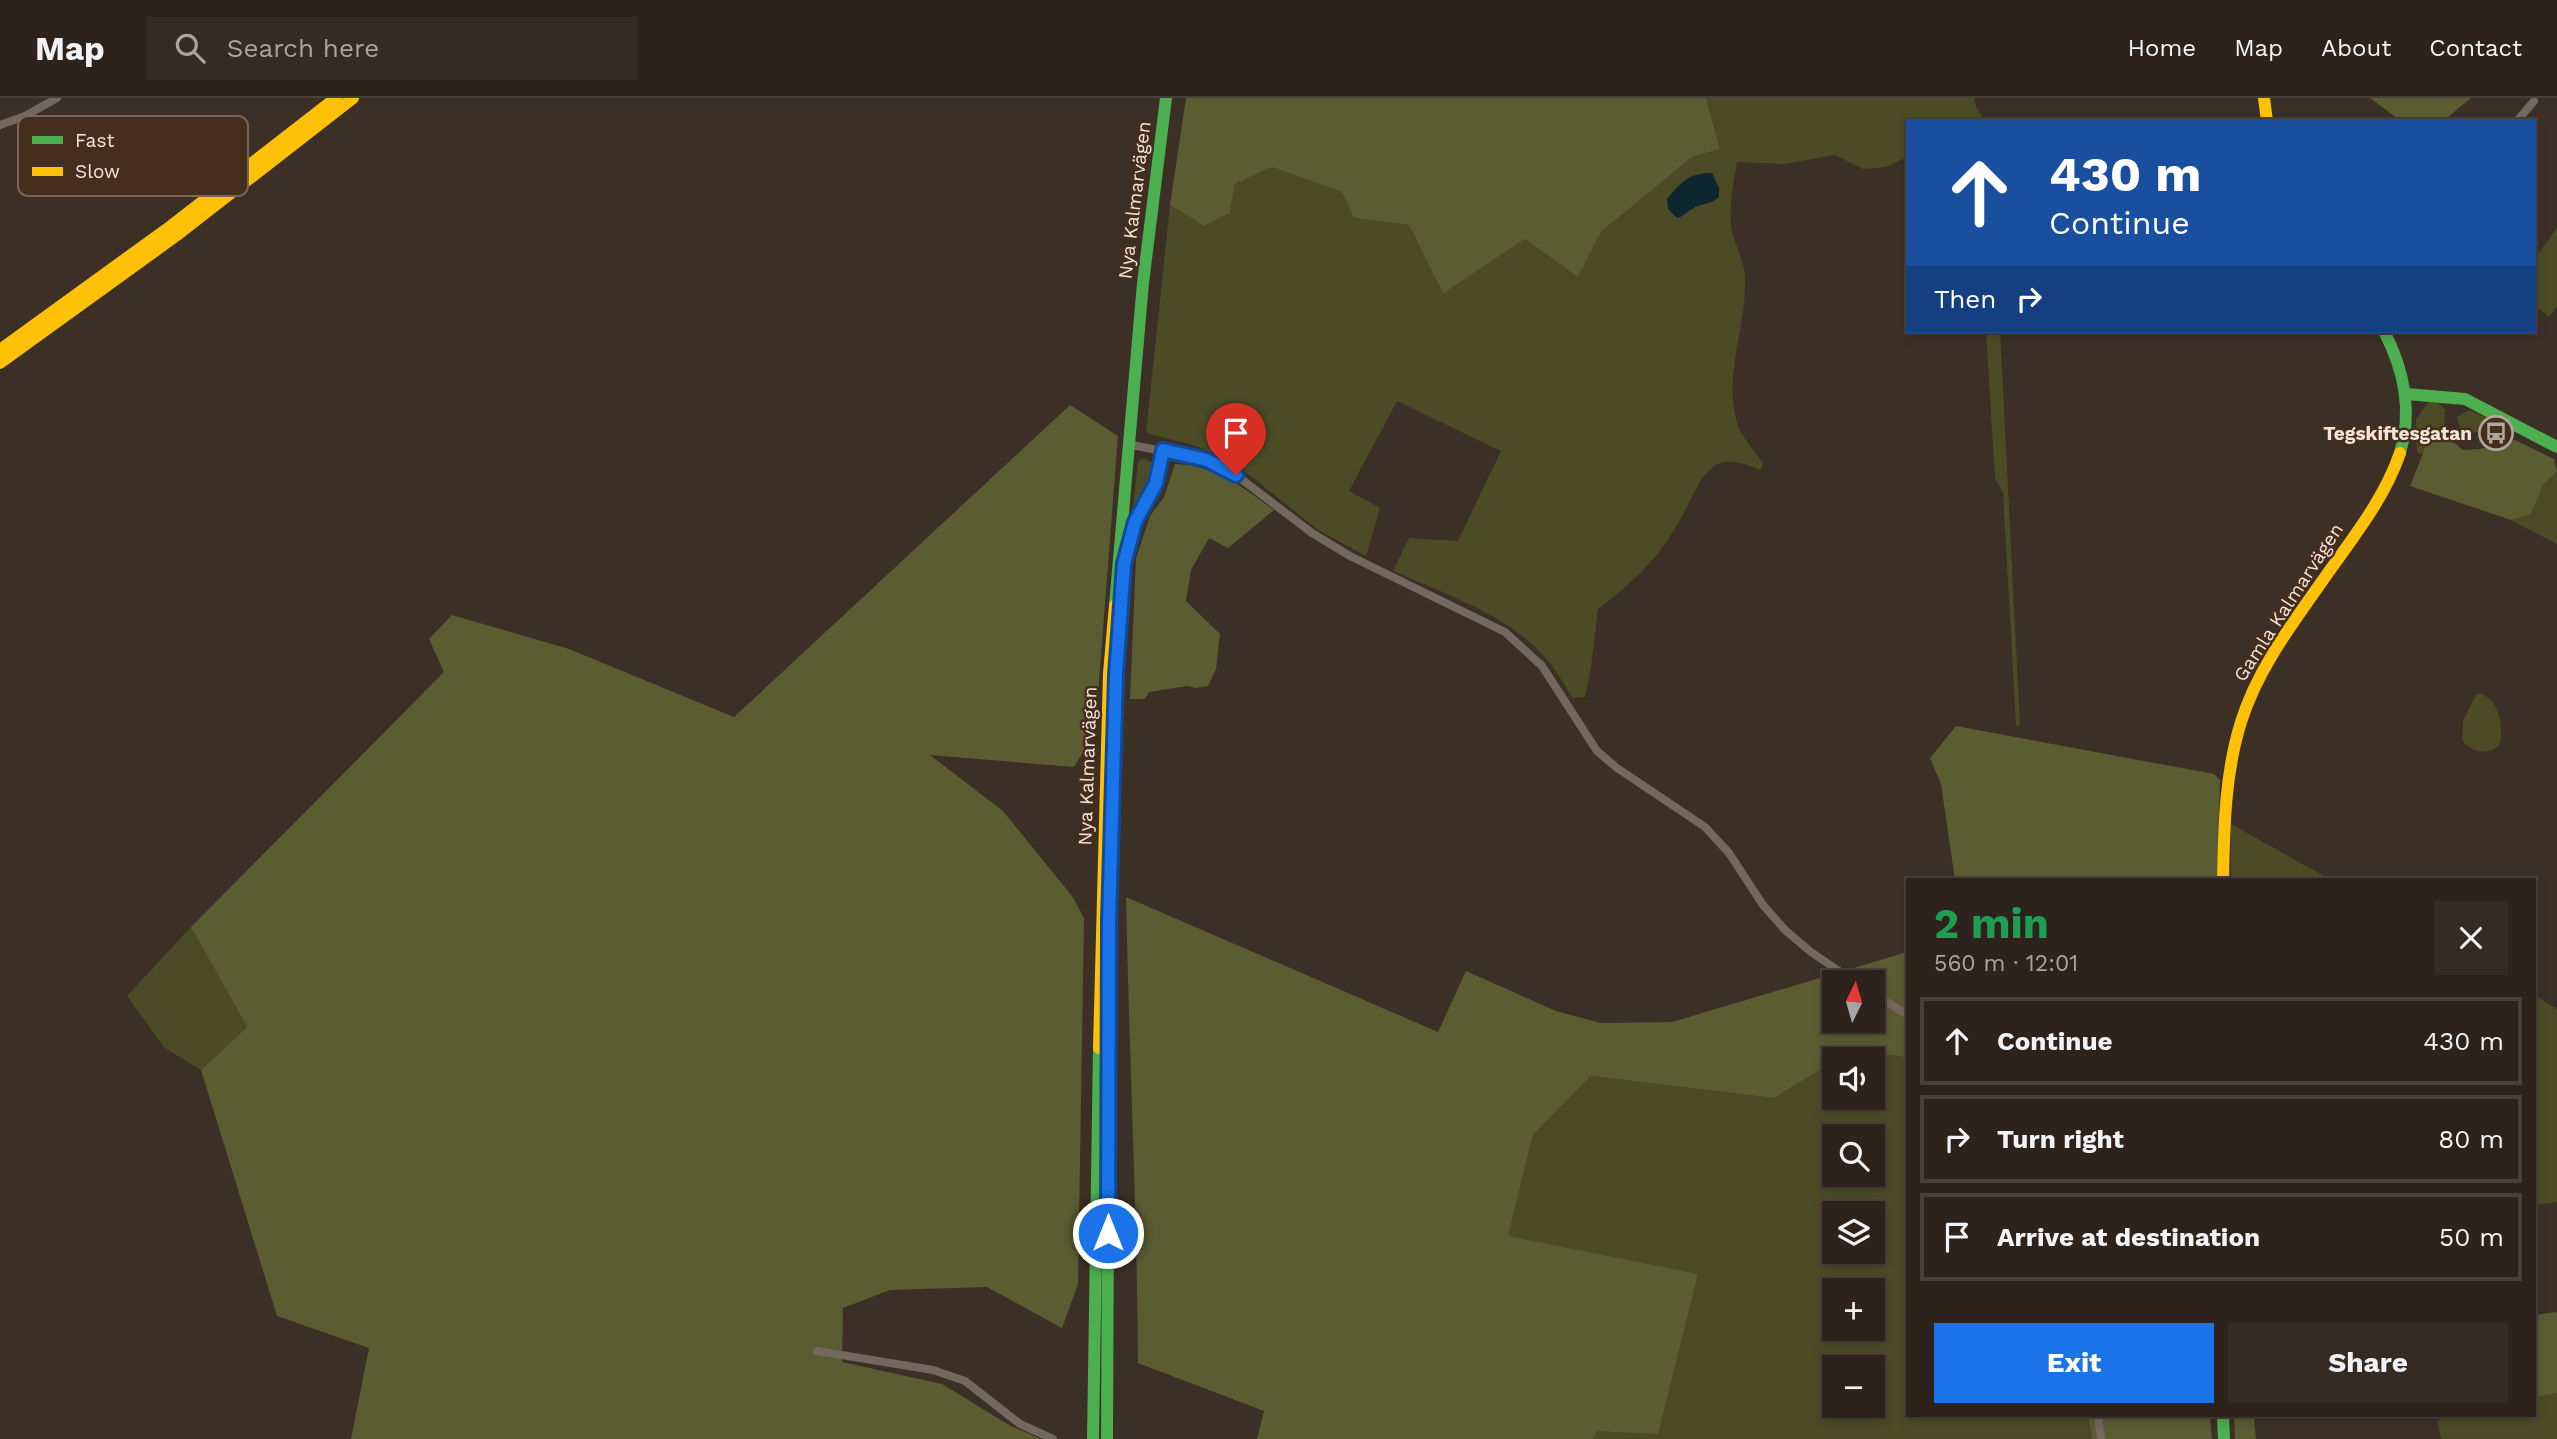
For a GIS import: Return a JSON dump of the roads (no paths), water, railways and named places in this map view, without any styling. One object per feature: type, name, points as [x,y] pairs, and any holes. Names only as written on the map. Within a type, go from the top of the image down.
[{"type":"main road","points":[[248,166],[336,98]]},
{"type":"main road","points":[[248,180],[353,98]]},
{"type":"main road","name":"Nya Kalmarvägen","points":[[1107,1439],[1109,922],[1116,675],[1144,271],[1166,98]]},
{"type":"main road","name":"Nya Kalmarvägen","points":[[1093,1439],[1101,920],[1108,686],[1131,445],[1173,98]]},
{"type":"main road","points":[[2264,98],[2267,119]]},
{"type":"main road","points":[[0,350],[210,196]]},
{"type":"main road","points":[[0,363],[227,196]]},
{"type":"main road","name":"Gamla Kalmarvägen","points":[[2223,878],[2228,771],[2243,716],[2272,659],[2393,472],[2403,441],[2406,394],[2395,351],[2385,333]]},
{"type":"main road","points":[[2406,394],[2441,395],[2472,402],[2557,447]]},
{"type":"main road","points":[[2223,1417],[2224,1439]]},
{"type":"street","points":[[24,116],[57,98]]},
{"type":"street","points":[[2519,119],[2534,101]]},
{"type":"street","points":[[0,125],[18,118]]},
{"type":"street","points":[[1131,445],[1207,460],[1236,475],[1312,533],[1350,556],[1487,622],[1520,644],[1542,666],[1597,751],[1617,768],[1705,827],[1729,853],[1763,905],[1785,930],[1838,970]]},
{"type":"street","points":[[1124,564],[1135,522],[1156,483],[1163,450]]},
{"type":"street","points":[[1885,1001],[1906,1014]]},
{"type":"street","points":[[817,1351],[933,1370],[965,1381],[1020,1424],[1053,1439]]},
{"type":"street","points":[[2098,1417],[2101,1439]]},
{"type":"water","points":[[1712,173],[1719,188],[1719,197],[1677,218],[1668,209],[1667,199],[1686,180]]},
{"type":"place","name":"Tegskiftesgatan","points":[[2496,433]]}]
